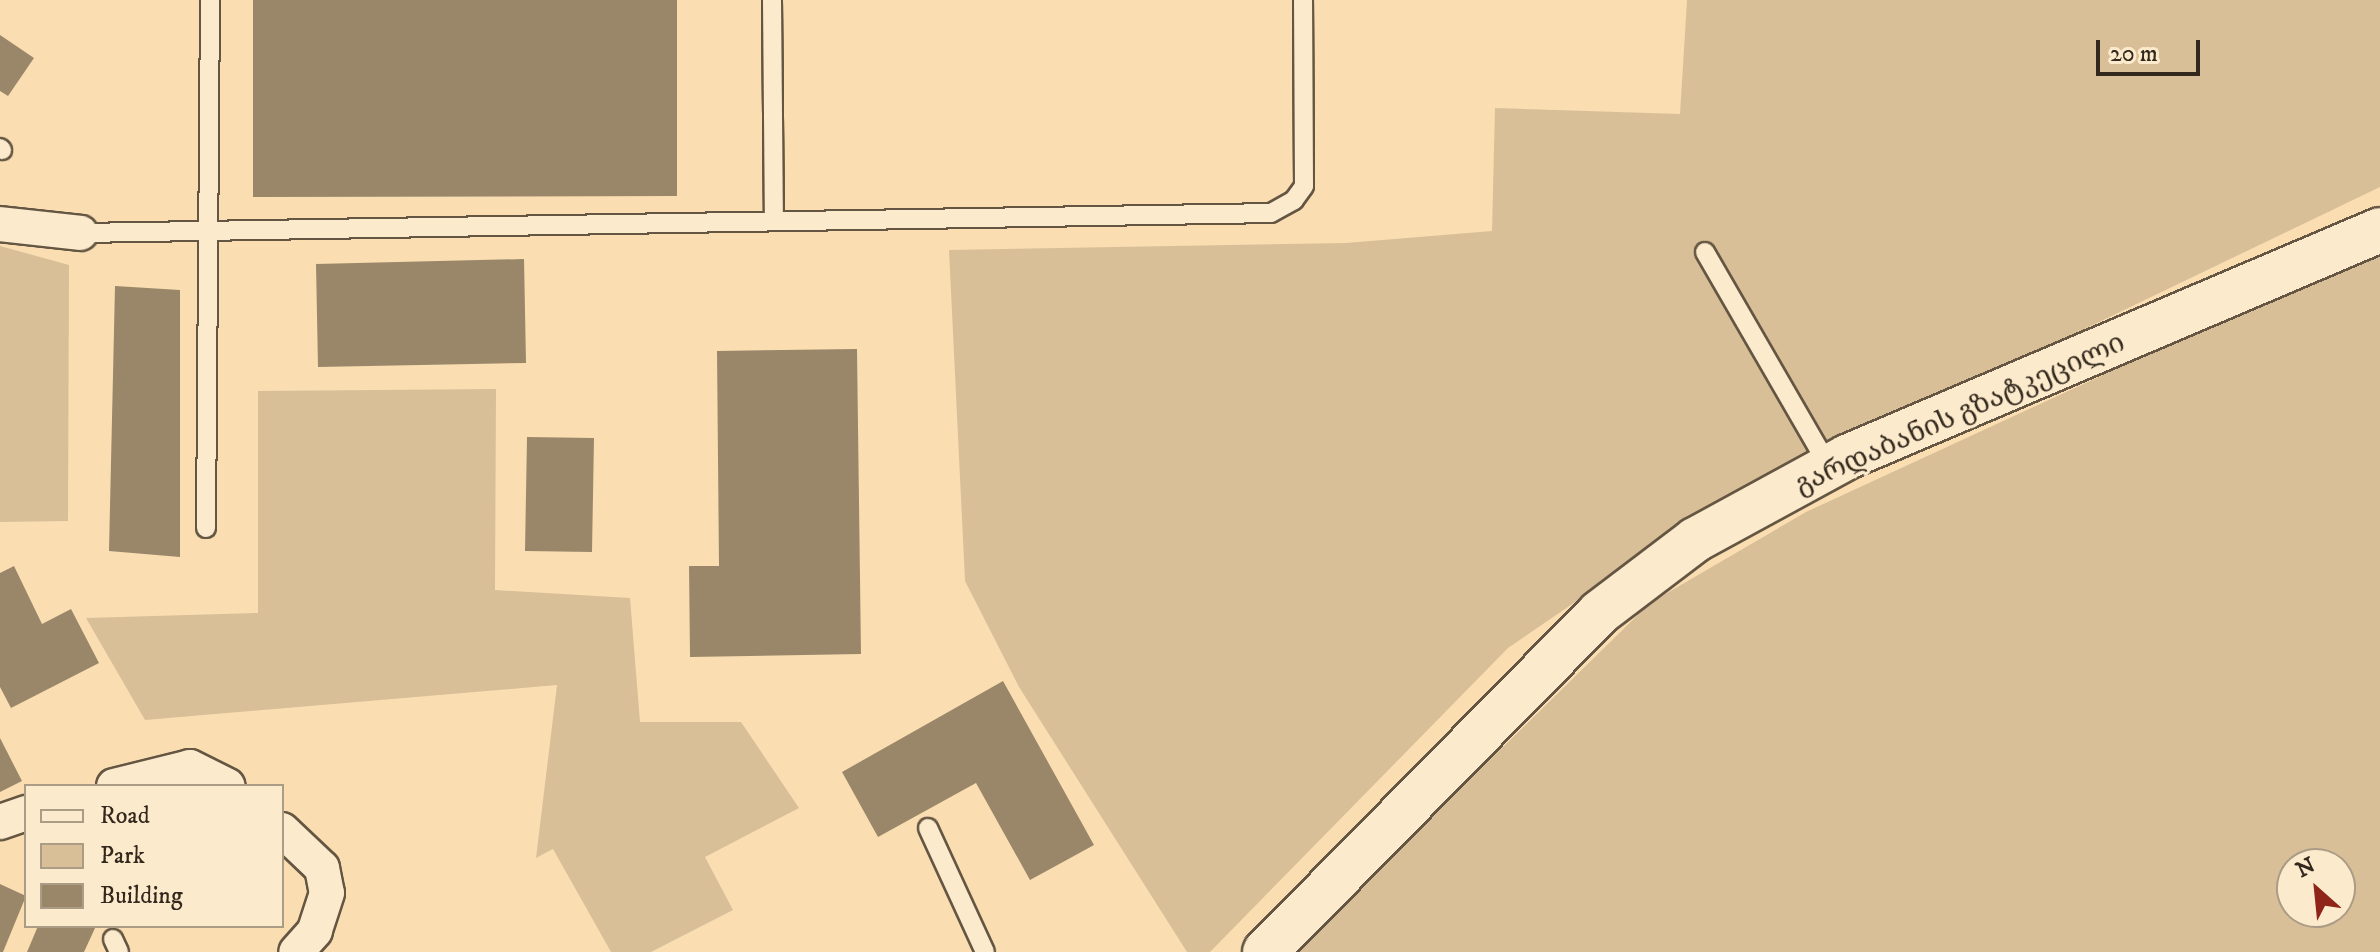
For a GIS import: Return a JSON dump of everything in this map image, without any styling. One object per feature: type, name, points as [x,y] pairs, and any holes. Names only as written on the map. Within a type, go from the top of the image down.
[{"type":"main road","name":"გარდაბანის გზატკეცილი","points":[[1265,952],[1599,613],[1695,540],[1829,467],[2380,230]]},
{"type":"street","points":[[0,224],[81,233]]},
{"type":"street","points":[[122,784],[190,767],[224,784]]},
{"type":"street","points":[[0,822],[24,814]]},
{"type":"street","points":[[284,832],[322,868],[327,893],[315,931],[296,952]]},
{"type":"lane","points":[[206,528],[210,0]]},
{"type":"lane","points":[[772,0],[774,221]]},
{"type":"lane","points":[[81,233],[1271,213],[1304,186],[1303,0]]},
{"type":"lane","points":[[1705,252],[1829,467]]},
{"type":"lane","points":[[928,828],[985,952]]},
{"type":"green space","points":[[1687,0],[2380,0],[2380,187],[1714,507],[1508,648],[1210,952],[1187,952],[1019,687],[965,581],[949,250],[1346,243],[1492,231],[1495,108],[1680,114]]},
{"type":"green space","points":[[0,246],[69,265],[68,521],[0,522]]},
{"type":"green space","points":[[2380,247],[2380,952],[1294,952],[1650,603],[1806,512]]},
{"type":"green space","points":[[496,389],[495,590],[630,598],[640,722],[741,722],[799,808],[705,857],[733,910],[651,952],[611,952],[553,849],[536,858],[557,685],[145,720],[86,618],[258,613],[258,391]]},
{"type":"building","points":[[253,0],[677,0],[677,196],[253,197]]},
{"type":"building","points":[[0,35],[34,58],[8,96],[0,91]]},
{"type":"building","points":[[524,259],[526,363],[318,367],[316,264]]},
{"type":"building","points":[[115,286],[180,290],[180,557],[109,551]]},
{"type":"building","points":[[857,349],[861,654],[690,657],[689,566],[719,566],[717,351]]},
{"type":"building","points":[[527,437],[594,438],[592,552],[525,551]]},
{"type":"building","points":[[14,566],[42,624],[71,609],[99,663],[11,708],[0,687],[0,573]]},
{"type":"building","points":[[1003,681],[1094,845],[1030,880],[976,783],[878,837],[842,772]]},
{"type":"building","points":[[0,738],[22,781],[0,792]]},
{"type":"building","points":[[0,884],[24,895],[24,901],[3,952],[0,952]]},
{"type":"building","points":[[37,928],[95,928],[84,952],[27,952]]}]
